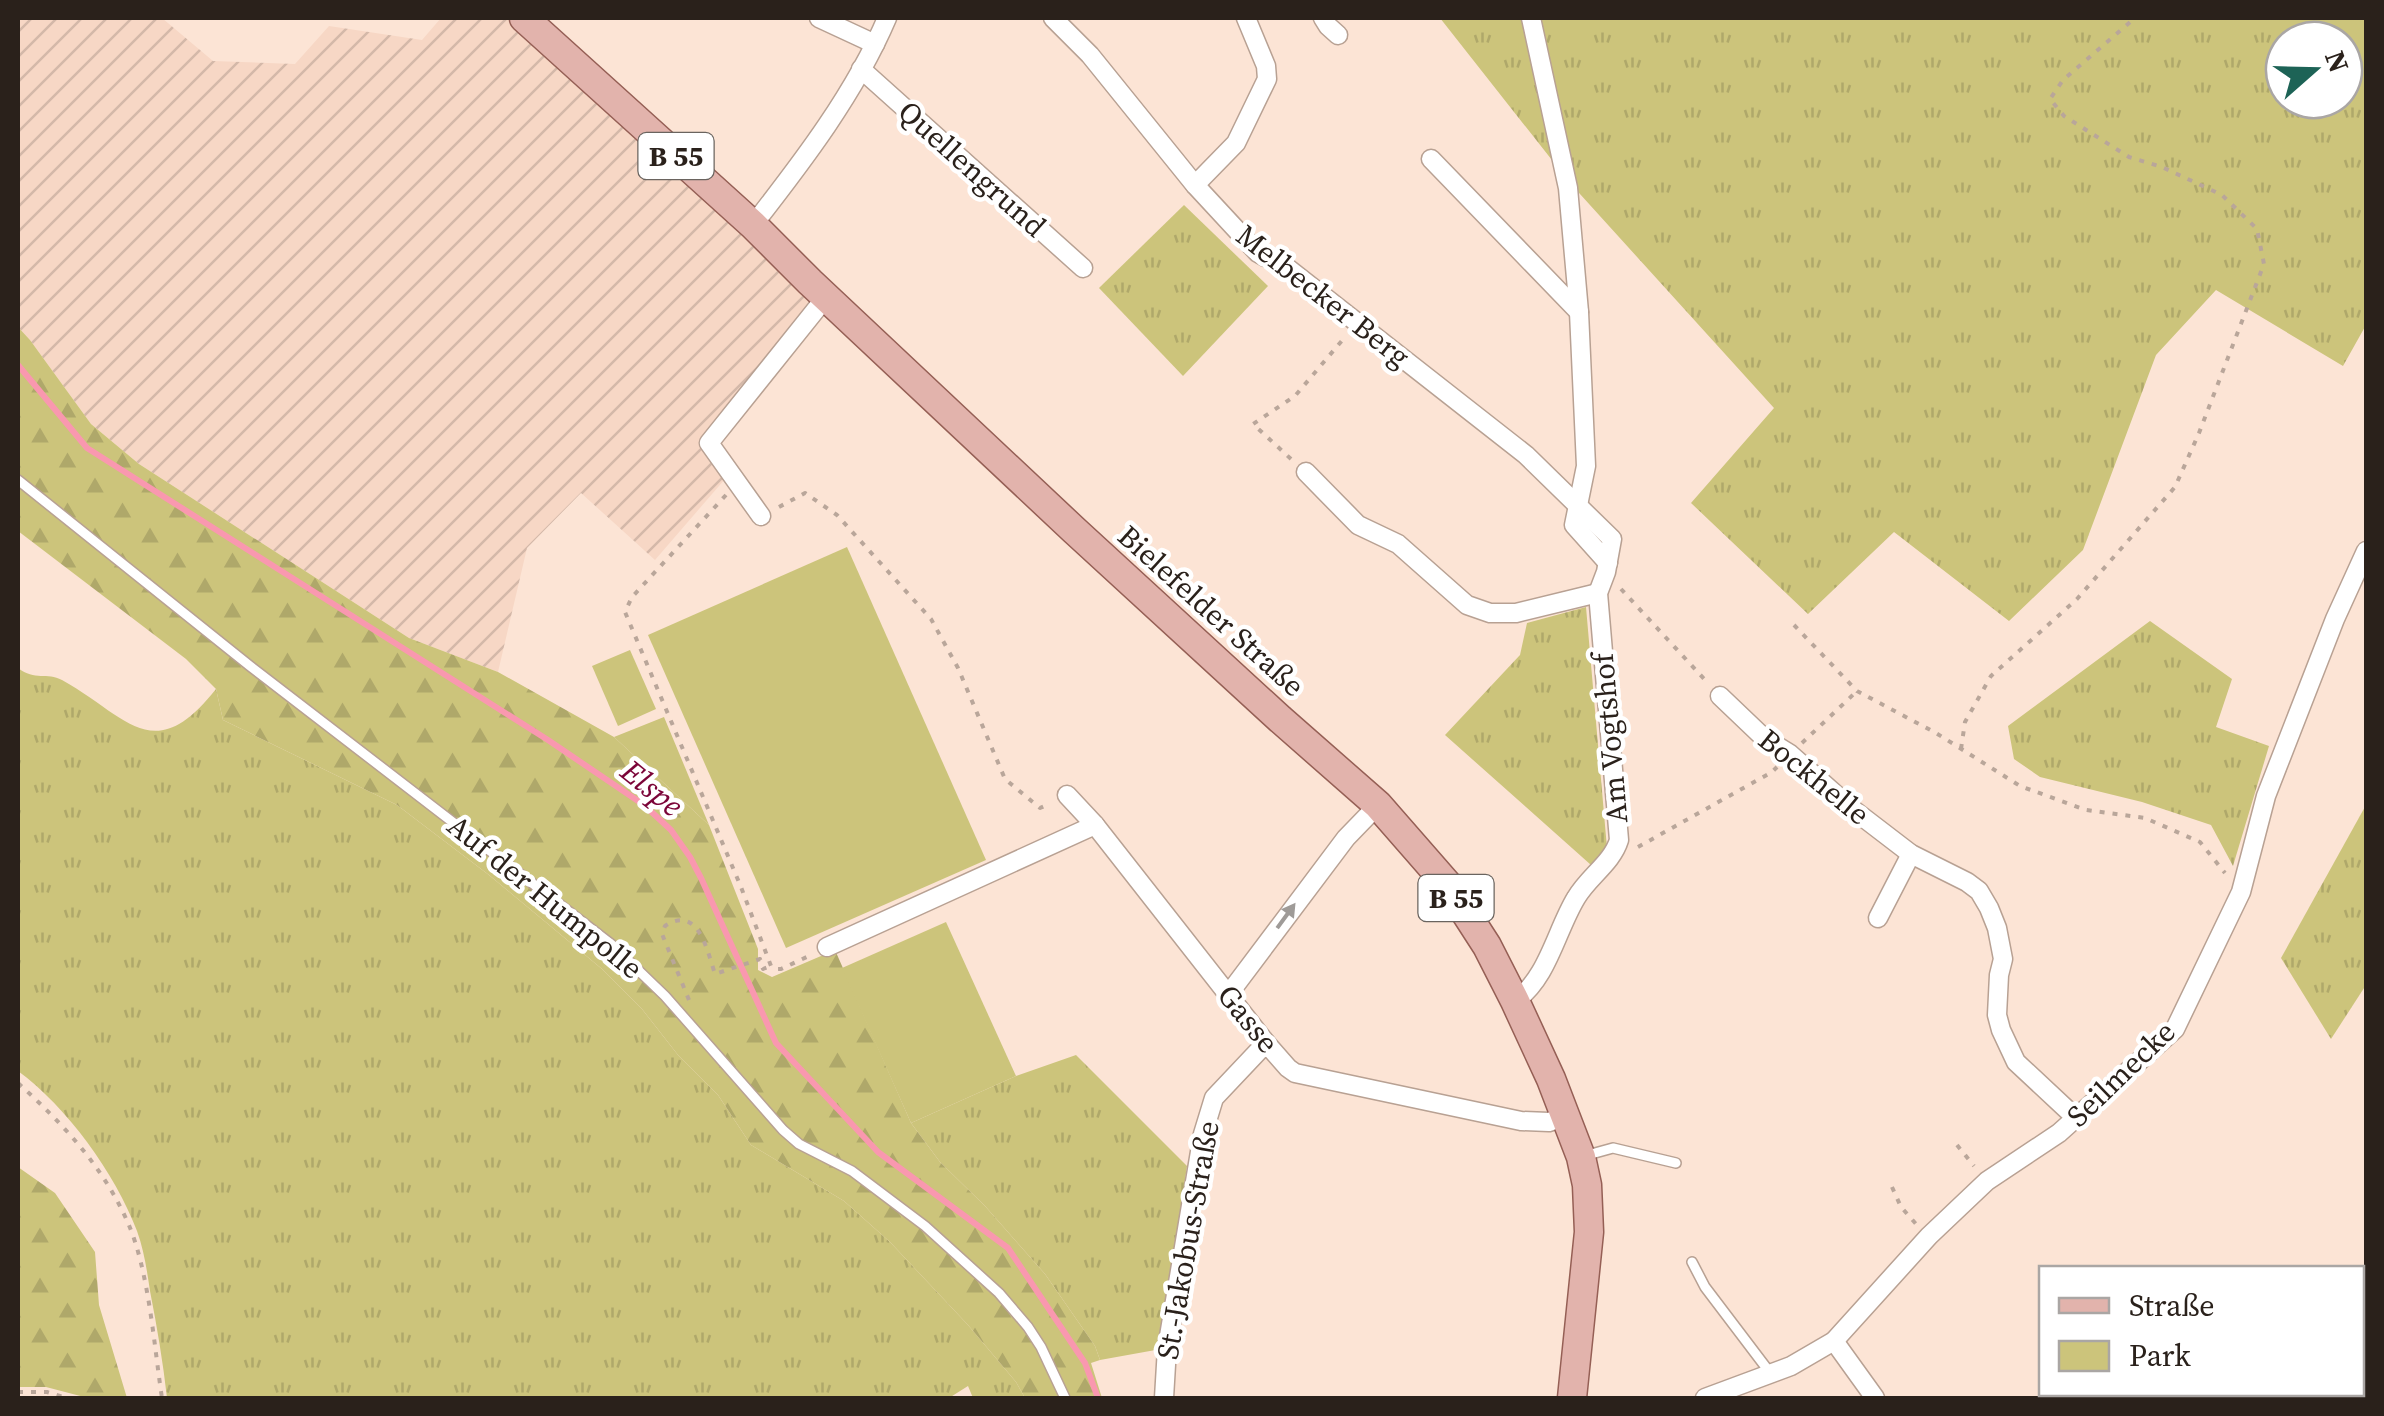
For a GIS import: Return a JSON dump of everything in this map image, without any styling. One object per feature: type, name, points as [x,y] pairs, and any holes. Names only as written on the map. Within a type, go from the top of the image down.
[{"type":"main road","name":"Bielefelder Straße","points":[[524,18],[752,225],[1074,530],[1378,805],[1447,884],[1487,946],[1515,1001],[1581,1157],[1587,1184],[1589,1232],[1572,1398]]},
{"type":"street","points":[[820,18],[875,44]]},
{"type":"street","points":[[752,225],[808,151],[861,69],[887,18]]},
{"type":"street","name":"Melbecker Berg","points":[[1053,18],[1090,54],[1195,185],[1258,253],[1276,259],[1497,430],[1578,505]]},
{"type":"street","points":[[1195,185],[1236,143],[1267,79],[1266,66],[1246,18]]},
{"type":"street","points":[[1323,18],[1338,34]]},
{"type":"street","points":[[1531,18],[1568,188],[1580,312],[1586,466],[1578,505],[1612,539],[1607,568]]},
{"type":"street","name":"Quellengrund","points":[[861,69],[1083,268]]},
{"type":"street","points":[[1432,159],[1580,312]]},
{"type":"street","points":[[762,516],[709,443],[826,297]]},
{"type":"street","points":[[1306,472],[1358,524],[1398,544],[1467,605],[1490,613],[1516,613],[1598,592]]},
{"type":"street","name":"Seilmecke","points":[[1705,1398],[1791,1366],[1834,1342],[1930,1236],[1987,1181],[2060,1133],[2175,1028],[2240,892],[2266,796],[2366,550]]},
{"type":"street","name":"Am Vogtshof","points":[[1515,1001],[1534,984],[1576,896],[1616,851],[1619,840],[1598,592],[1607,568]]},
{"type":"street","name":"Bockhelle","points":[[1720,696],[1764,738],[1790,754],[1912,854],[1979,892],[1997,928],[2003,959],[1997,1015],[2001,1030],[2016,1062],[2076,1118]]},
{"type":"street","name":"Gasse","points":[[1067,794],[1288,1068],[1308,1077],[1521,1121],[1549,1122],[1566,1116]]},
{"type":"street","points":[[1228,994],[1346,838],[1378,805]]},
{"type":"street","points":[[827,948],[1095,825]]},
{"type":"street","points":[[1878,918],[1912,854]]},
{"type":"street","name":"St.-Jakobus-Straße","points":[[1164,1398],[1167,1348],[1202,1134],[1214,1098],[1266,1042]]},
{"type":"street","points":[[1834,1342],[1875,1398]]},
{"type":"lane","name":"Auf der Humpolle","points":[[18,480],[250,666],[611,944],[665,996],[782,1130],[799,1144],[852,1170],[925,1226],[999,1293],[1041,1346],[1065,1398]]},
{"type":"lane","points":[[1581,1157],[1612,1148],[1676,1163]]},
{"type":"lane","points":[[1692,1262],[1705,1287],[1771,1374]]},
{"type":"path","points":[[1961,749],[1965,722],[1991,676],[2077,599],[2176,487],[2264,264],[2257,230],[2222,195],[2129,156],[2064,116],[2050,100],[2062,80],[2135,18]]},
{"type":"path","points":[[1306,472],[1253,424],[1295,396],[1356,324]]},
{"type":"path","points":[[736,484],[632,597],[626,612],[771,966],[781,969],[827,948]]},
{"type":"path","points":[[762,516],[805,493],[837,516],[931,618],[958,668],[1005,779],[1040,808],[1067,794]]},
{"type":"path","points":[[1607,568],[1720,696]]},
{"type":"path","points":[[1794,625],[1857,691],[1936,732],[2020,786],[2086,810],[2145,818],[2200,842],[2240,892]]},
{"type":"path","points":[[1616,851],[1626,854],[1772,772],[1857,691]]},
{"type":"path","points":[[695,1029],[688,996],[664,942],[664,926],[681,918],[691,922],[703,940],[715,974],[760,959],[764,969],[771,966]]},
{"type":"path","points":[[18,1083],[59,1120],[84,1150],[128,1224],[141,1264],[162,1398]]},
{"type":"path","points":[[1957,1145],[1987,1181]]},
{"type":"path","points":[[1892,1187],[1912,1220]]},
{"type":"path","points":[[18,1392],[47,1392],[67,1398]]},
{"type":"shaded area","points":[[18,18],[162,18],[213,61],[295,64],[329,26],[422,40],[441,18],[511,18],[813,302],[705,442],[725,479],[655,560],[581,493],[527,548],[498,672],[409,638],[139,464],[91,424],[18,327]]},
{"type":"green space","points":[[1440,18],[2366,18],[2366,325],[2343,366],[2216,290],[2156,355],[2083,550],[2009,621],[1894,532],[1808,614],[1691,503],[1774,408],[1570,183]]},
{"type":"green space","points":[[1184,205],[1268,286],[1183,376],[1099,288]]},
{"type":"green space","points":[[18,327],[91,424],[139,464],[409,638],[498,672],[614,737],[709,825],[758,949],[758,970],[772,977],[835,950],[911,1123],[940,1162],[1045,1274],[1095,1346],[1100,1360],[1091,1363],[1102,1398],[1025,1398],[968,1325],[890,1242],[844,1201],[751,1145],[718,1095],[602,969],[397,805],[223,720],[216,689],[186,659],[18,531]]},
{"type":"green space","points":[[847,547],[986,860],[786,948],[648,635]]},
{"type":"green space","points":[[1586,607],[1607,848],[1591,865],[1445,735],[1520,655],[1527,623]]},
{"type":"green space","points":[[2150,621],[2232,679],[2216,727],[2269,746],[2233,866],[2211,825],[2142,802],[2040,777],[2014,759],[2008,726]]},
{"type":"green space","points":[[630,650],[656,709],[618,726],[592,666]]},
{"type":"green space","points":[[18,668],[62,680],[123,720],[157,731],[175,726],[194,713],[216,689],[223,720],[397,805],[602,969],[718,1095],[751,1145],[844,1201],[890,1242],[968,1325],[1025,1398],[973,1398],[968,1386],[949,1398],[167,1398],[145,1261],[128,1209],[88,1143],[54,1103],[18,1071]]},
{"type":"green space","points":[[664,717],[709,825],[614,737]]},
{"type":"green space","points":[[2366,805],[2366,985],[2331,1039],[2281,958]]},
{"type":"green space","points":[[946,922],[1016,1076],[911,1123],[842,968]]},
{"type":"green space","points":[[1076,1055],[1187,1166],[1161,1349],[1100,1360],[1095,1346],[1045,1274],[940,1162],[911,1123],[1016,1076]]},
{"type":"green space","points":[[18,1167],[55,1193],[95,1252],[99,1305],[127,1398],[88,1398],[46,1387],[18,1387]]},
{"type":"waterway","name":"Elspe","points":[[18,365],[87,448],[548,740],[644,805],[671,830],[701,878],[776,1043],[878,1152],[1008,1248],[1085,1363],[1098,1398]]}]
